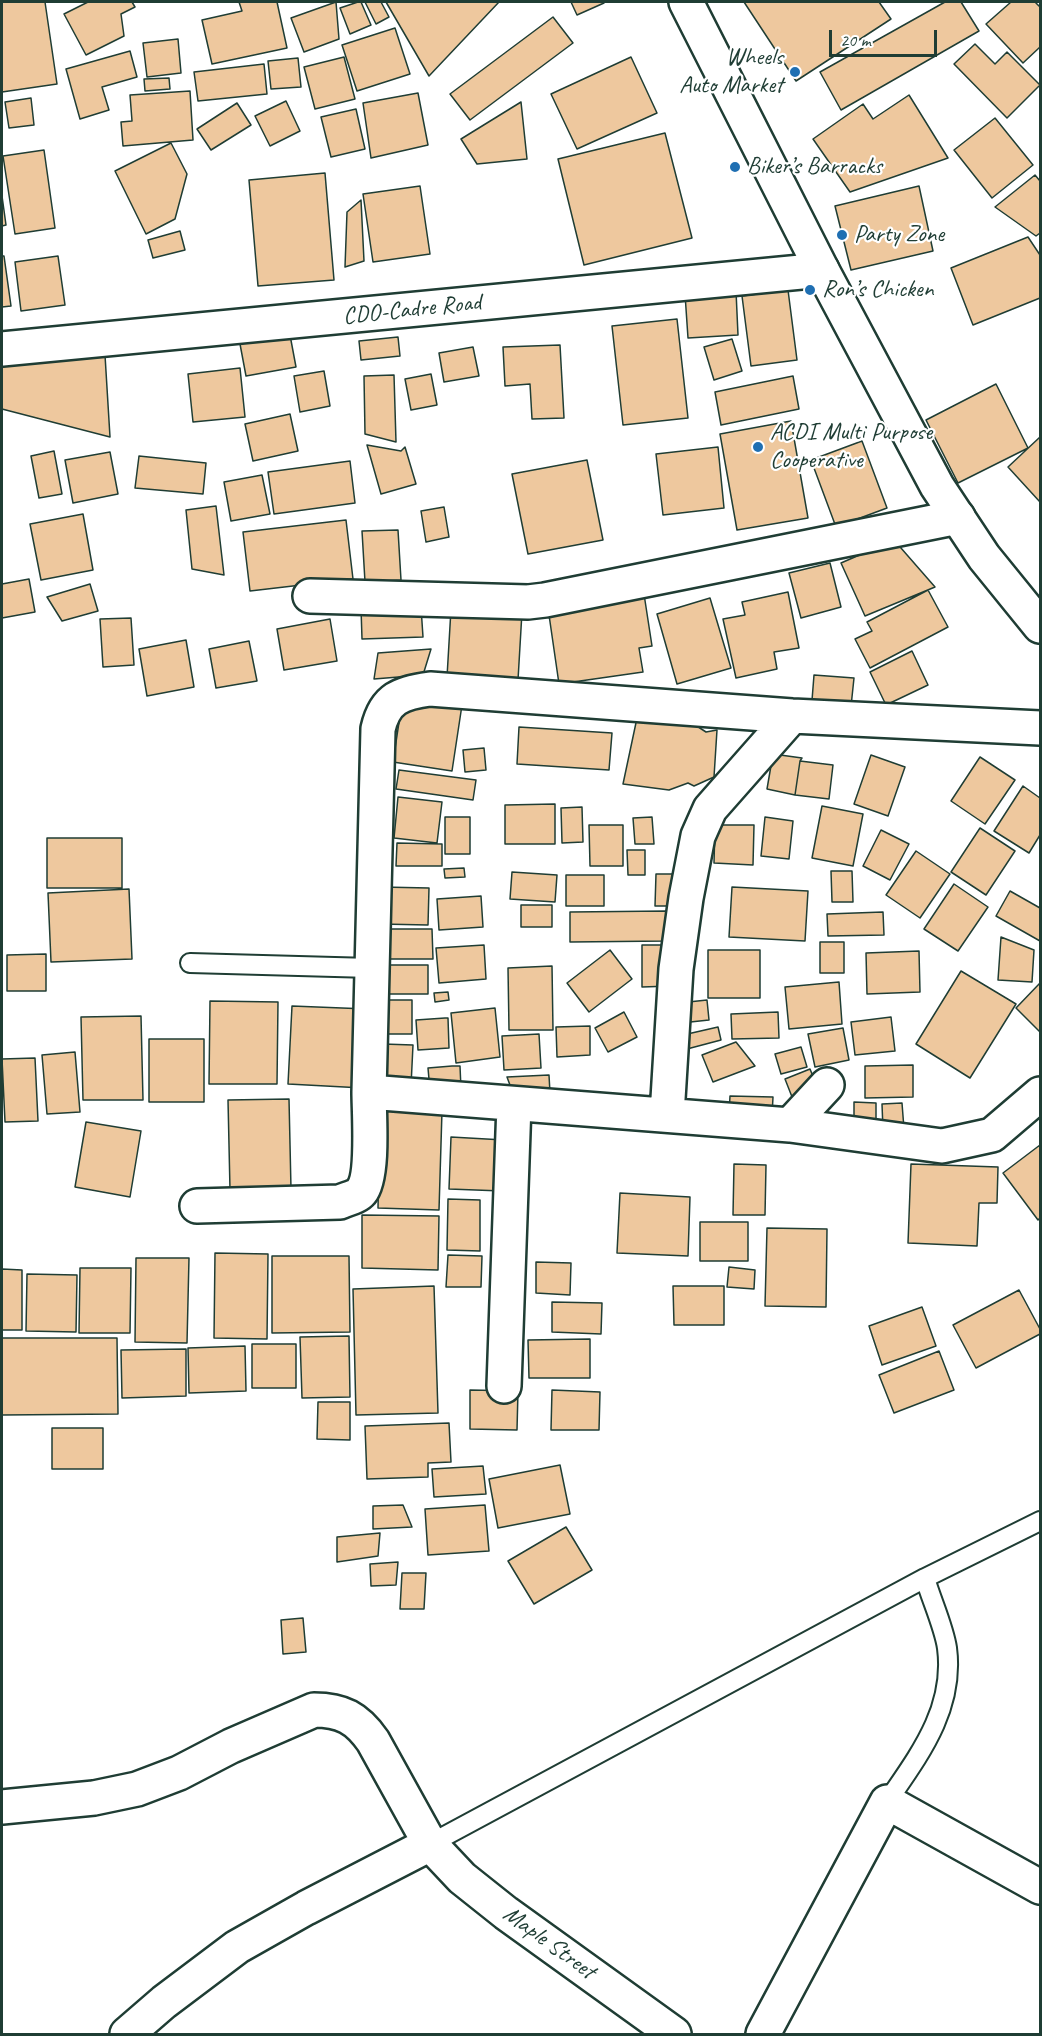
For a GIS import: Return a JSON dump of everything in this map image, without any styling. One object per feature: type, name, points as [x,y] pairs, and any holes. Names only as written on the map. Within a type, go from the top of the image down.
[{"type":"street","points":[[686,2],[822,270],[937,486],[984,557],[1041,626]]},
{"type":"street","name":"CDO-Cadre Road","points":[[2,349],[822,270]]},
{"type":"street","points":[[310,596],[528,602],[545,600],[958,517]]},
{"type":"street","points":[[197,1206],[340,1202],[360,1194],[365,1186],[369,1169],[371,968],[378,729],[381,714],[398,697],[430,689],[792,716],[1041,728]]},
{"type":"street","points":[[667,1115],[676,969],[698,836],[710,809],[792,716]]},
{"type":"street","points":[[790,1125],[827,1085]]},
{"type":"street","points":[[369,1092],[790,1125],[942,1146],[992,1135],[1041,1094]]},
{"type":"street","points":[[504,1386],[514,1104]]},
{"type":"street","name":"Maple Street","points":[[2,1807],[94,1798],[137,1789],[179,1773],[231,1746],[314,1710],[327,1710],[348,1716],[362,1726],[430,1844],[462,1878],[674,2034]]},
{"type":"street","points":[[763,2034],[887,1802],[1041,1887]]},
{"type":"street","points":[[128,2034],[164,2002],[237,1947],[306,1908],[430,1844]]},
{"type":"lane","points":[[190,963],[371,968]]},
{"type":"lane","points":[[430,1844],[924,1578],[1041,1521]]},
{"type":"lane","points":[[887,1802],[919,1755],[939,1716],[948,1680],[946,1646],[924,1578]]},
{"type":"building","points":[[2,2],[45,2],[57,84],[2,92]]},
{"type":"building","points":[[88,2],[132,2],[135,7],[121,14],[124,36],[86,55],[64,14]]},
{"type":"building","points":[[239,2],[277,2],[287,48],[212,64],[202,20],[242,11]]},
{"type":"building","points":[[336,2],[339,39],[304,52],[291,18]]},
{"type":"building","points":[[361,2],[371,25],[350,34],[340,8]]},
{"type":"building","points":[[365,2],[381,2],[389,17],[376,24]]},
{"type":"building","points":[[386,2],[499,2],[429,76]]},
{"type":"building","points":[[571,2],[603,2],[604,3],[577,15]]},
{"type":"building","points":[[744,2],[879,2],[891,19],[796,81]]},
{"type":"building","points":[[945,2],[961,2],[979,31],[841,110],[820,72]]},
{"type":"building","points":[[1011,2],[1035,2],[1040,7],[1040,47],[1023,63],[986,24]]},
{"type":"building","points":[[553,17],[573,43],[470,120],[450,94]]},
{"type":"building","points":[[395,28],[410,74],[357,91],[342,45]]},
{"type":"building","points":[[178,39],[181,73],[147,77],[143,43]]},
{"type":"building","points":[[975,44],[995,64],[1007,52],[1040,85],[1007,118],[954,64]]},
{"type":"building","points":[[130,51],[137,77],[102,87],[109,110],[80,119],[66,69]]},
{"type":"building","points":[[344,57],[355,99],[315,109],[304,67]]},
{"type":"building","points":[[631,57],[657,113],[577,149],[551,94]]},
{"type":"building","points":[[298,58],[301,87],[271,89],[268,61]]},
{"type":"building","points":[[264,64],[267,94],[198,101],[194,72]]},
{"type":"building","points":[[169,78],[170,89],[145,91],[144,79]]},
{"type":"building","points":[[190,91],[193,140],[123,146],[121,122],[132,121],[130,95]]},
{"type":"building","points":[[418,93],[428,145],[371,158],[363,103]]},
{"type":"building","points":[[909,95],[948,158],[850,192],[813,139],[863,104],[873,119]]},
{"type":"building","points":[[31,98],[34,125],[9,128],[5,102]]},
{"type":"building","points":[[286,101],[300,131],[270,146],[255,116]]},
{"type":"building","points":[[521,102],[527,159],[477,164],[461,139]]},
{"type":"building","points":[[237,103],[251,125],[211,150],[197,129]]},
{"type":"building","points":[[356,109],[365,149],[331,157],[321,117]]},
{"type":"building","points":[[995,118],[1033,165],[992,198],[954,150]]},
{"type":"building","points":[[665,133],[692,238],[584,265],[558,159]]},
{"type":"building","points":[[171,143],[187,174],[175,219],[146,234],[115,171]]},
{"type":"building","points":[[44,150],[55,228],[15,234],[3,156]]},
{"type":"building","points":[[325,173],[334,280],[258,286],[249,180]]},
{"type":"building","points":[[1035,175],[1040,181],[1040,233],[1036,236],[995,207]]},
{"type":"building","points":[[420,186],[430,254],[373,262],[363,194]]},
{"type":"building","points":[[919,186],[933,251],[851,270],[835,206]]},
{"type":"building","points":[[2,196],[6,225],[2,226]]},
{"type":"building","points":[[361,200],[364,261],[345,267],[347,212]]},
{"type":"building","points":[[180,231],[185,250],[153,258],[148,240]]},
{"type":"building","points":[[1028,237],[1040,255],[1040,298],[973,325],[951,268]]},
{"type":"building","points":[[2,256],[4,256],[11,306],[2,307]]},
{"type":"building","points":[[58,256],[65,305],[21,311],[15,262]]},
{"type":"building","points":[[788,290],[797,360],[751,366],[742,296]]},
{"type":"building","points":[[736,291],[738,335],[688,338],[685,294]]},
{"type":"building","points":[[677,319],[688,418],[623,425],[612,326]]},
{"type":"building","points":[[290,335],[296,367],[246,376],[240,344]]},
{"type":"building","points":[[398,337],[400,356],[361,360],[359,341]]},
{"type":"building","points":[[732,339],[742,371],[714,380],[704,347]]},
{"type":"building","points":[[560,345],[564,418],[532,419],[530,384],[505,386],[503,347]]},
{"type":"building","points":[[473,347],[479,376],[444,382],[439,353]]},
{"type":"building","points":[[105,355],[110,437],[2,409],[2,361]]},
{"type":"building","points":[[240,368],[245,417],[193,422],[188,374]]},
{"type":"building","points":[[324,371],[330,406],[300,412],[294,376]]},
{"type":"building","points":[[431,374],[437,405],[411,410],[405,379]]},
{"type":"building","points":[[394,375],[396,442],[365,434],[364,376]]},
{"type":"building","points":[[793,376],[799,409],[721,425],[715,392]]},
{"type":"building","points":[[996,384],[1028,448],[958,483],[926,420]]},
{"type":"building","points":[[290,414],[298,451],[253,461],[245,424]]},
{"type":"building","points":[[791,421],[808,518],[737,530],[720,434]]},
{"type":"building","points":[[1040,437],[1040,502],[1008,467]]},
{"type":"building","points":[[862,441],[887,508],[836,527],[811,460]]},
{"type":"building","points":[[367,445],[401,451],[405,447],[416,484],[381,494]]},
{"type":"building","points":[[718,447],[724,508],[663,515],[656,454]]},
{"type":"building","points":[[54,451],[62,494],[39,498],[31,456]]},
{"type":"building","points":[[110,452],[118,494],[73,503],[65,460]]},
{"type":"building","points":[[139,456],[206,463],[203,494],[135,488]]},
{"type":"building","points":[[587,460],[603,540],[528,554],[512,474]]},
{"type":"building","points":[[350,461],[355,503],[274,514],[268,472]]},
{"type":"building","points":[[262,475],[270,514],[231,521],[224,482]]},
{"type":"building","points":[[216,506],[224,575],[192,569],[186,510]]},
{"type":"building","points":[[444,507],[449,537],[426,542],[421,511]]},
{"type":"building","points":[[83,514],[93,570],[41,580],[30,524]]},
{"type":"building","points":[[346,520],[353,579],[250,591],[243,532]]},
{"type":"building","points":[[398,530],[401,580],[365,582],[362,531]]},
{"type":"building","points":[[894,540],[935,587],[865,616],[841,563]]},
{"type":"building","points":[[830,563],[841,607],[801,618],[789,573]]},
{"type":"building","points":[[29,579],[35,612],[2,618],[2,584]]},
{"type":"building","points":[[90,584],[98,611],[62,621],[47,597]]},
{"type":"building","points":[[928,590],[948,627],[870,668],[855,639],[872,631],[867,622]]},
{"type":"building","points":[[788,592],[799,648],[774,652],[777,669],[736,678],[723,619],[745,615],[742,602]]},
{"type":"building","points":[[644,594],[652,646],[639,648],[643,672],[559,684],[548,608]]},
{"type":"building","points":[[710,598],[731,668],[677,684],[657,614]]},
{"type":"building","points":[[421,607],[423,637],[362,639],[361,608]]},
{"type":"building","points":[[451,609],[522,612],[518,680],[447,677]]},
{"type":"building","points":[[131,618],[134,665],[103,667],[100,619]]},
{"type":"building","points":[[330,619],[337,661],[284,670],[277,629]]},
{"type":"building","points":[[186,640],[194,687],[147,696],[139,649]]},
{"type":"building","points":[[249,641],[257,681],[216,688],[209,649]]},
{"type":"building","points":[[431,649],[423,675],[374,679],[378,653]]},
{"type":"building","points":[[912,651],[928,685],[886,705],[870,672]]},
{"type":"building","points":[[814,675],[854,678],[850,716],[811,713]]},
{"type":"building","points":[[403,696],[462,705],[452,771],[393,762]]},
{"type":"building","points":[[637,718],[686,719],[706,732],[717,730],[714,777],[694,786],[688,783],[669,790],[623,784]]},
{"type":"building","points":[[519,727],[612,733],[609,770],[517,764]]},
{"type":"building","points":[[484,748],[486,770],[465,772],[463,750]]},
{"type":"building","points":[[773,754],[802,758],[795,795],[767,789]]},
{"type":"building","points":[[871,755],[905,767],[888,816],[854,804]]},
{"type":"building","points":[[980,757],[1015,780],[985,824],[951,801]]},
{"type":"building","points":[[800,761],[833,765],[829,799],[795,795]]},
{"type":"building","points":[[399,770],[476,780],[473,800],[396,789]]},
{"type":"building","points":[[1023,786],[1040,798],[1040,835],[1029,853],[994,831]]},
{"type":"building","points":[[398,797],[442,802],[437,843],[394,838]]},
{"type":"building","points":[[555,804],[555,844],[505,844],[505,805]]},
{"type":"building","points":[[822,806],[863,814],[853,866],[812,858]]},
{"type":"building","points":[[582,807],[583,842],[562,843],[561,808]]},
{"type":"building","points":[[445,817],[470,817],[470,854],[445,854]]},
{"type":"building","points":[[652,817],[654,844],[635,844],[633,818]]},
{"type":"building","points":[[765,817],[793,821],[789,859],[761,856]]},
{"type":"building","points":[[589,825],[623,825],[623,866],[590,866]]},
{"type":"building","points":[[715,825],[754,825],[753,865],[714,863]]},
{"type":"building","points":[[980,828],[1015,851],[986,895],[951,872]]},
{"type":"building","points":[[881,830],[909,844],[890,880],[863,866]]},
{"type":"building","points":[[47,838],[122,838],[122,888],[47,888]]},
{"type":"building","points":[[397,843],[442,844],[442,866],[396,866]]},
{"type":"building","points":[[627,850],[645,850],[645,875],[628,875]]},
{"type":"building","points":[[916,851],[950,874],[920,918],[886,895]]},
{"type":"building","points":[[464,868],[465,877],[445,878],[444,869]]},
{"type":"building","points":[[831,871],[852,871],[853,902],[832,902]]},
{"type":"building","points":[[512,872],[557,875],[555,902],[510,899]]},
{"type":"building","points":[[656,874],[679,874],[678,906],[655,906]]},
{"type":"building","points":[[566,875],[604,875],[604,906],[566,906]]},
{"type":"building","points":[[954,884],[988,907],[958,951],[924,929]]},
{"type":"building","points":[[381,887],[429,888],[428,925],[380,924]]},
{"type":"building","points":[[732,887],[808,891],[805,941],[729,937]]},
{"type":"building","points":[[129,889],[132,959],[51,962],[48,893]]},
{"type":"building","points":[[1010,891],[1040,908],[1040,941],[996,916]]},
{"type":"building","points":[[481,896],[483,927],[439,930],[437,899]]},
{"type":"building","points":[[521,905],[552,905],[552,927],[521,927]]},
{"type":"building","points":[[667,911],[667,941],[570,942],[570,912]]},
{"type":"building","points":[[883,912],[884,935],[828,936],[827,914]]},
{"type":"building","points":[[381,929],[432,929],[433,959],[381,959]]},
{"type":"building","points":[[1001,937],[1034,950],[1032,982],[998,980]]},
{"type":"building","points":[[820,942],[844,942],[844,973],[820,973]]},
{"type":"building","points":[[484,945],[486,979],[439,983],[436,948]]},
{"type":"building","points":[[642,945],[670,945],[671,986],[642,987]]},
{"type":"building","points":[[610,950],[632,979],[589,1012],[567,983]]},
{"type":"building","points":[[708,950],[760,950],[760,998],[708,998]]},
{"type":"building","points":[[919,951],[920,992],[867,994],[866,953]]},
{"type":"building","points":[[46,954],[46,991],[7,991],[7,955]]},
{"type":"building","points":[[378,965],[428,965],[428,994],[378,994]]},
{"type":"building","points":[[552,966],[553,1030],[509,1030],[508,968]]},
{"type":"building","points":[[961,971],[1016,1004],[970,1078],[916,1044]]},
{"type":"building","points":[[839,982],[842,1024],[789,1029],[785,987]]},
{"type":"building","points":[[1040,983],[1040,1032],[1016,1008]]},
{"type":"building","points":[[448,992],[449,1000],[435,1002],[434,993]]},
{"type":"building","points":[[378,1000],[412,1000],[412,1034],[378,1034]]},
{"type":"building","points":[[707,1000],[709,1020],[681,1023],[679,1003]]},
{"type":"building","points":[[210,1001],[278,1002],[277,1084],[209,1084]]},
{"type":"building","points":[[292,1006],[367,1009],[363,1088],[288,1084]]},
{"type":"building","points":[[495,1008],[500,1057],[456,1063],[451,1013]]},
{"type":"building","points":[[624,1012],[637,1037],[608,1052],[595,1028]]},
{"type":"building","points":[[778,1012],[779,1038],[732,1039],[731,1014]]},
{"type":"building","points":[[141,1016],[143,1100],[83,1100],[81,1017]]},
{"type":"building","points":[[891,1017],[895,1051],[855,1055],[851,1022]]},
{"type":"building","points":[[448,1018],[449,1048],[418,1050],[416,1020]]},
{"type":"building","points":[[590,1026],[590,1055],[557,1057],[556,1027]]},
{"type":"building","points":[[718,1027],[721,1040],[687,1049],[683,1035]]},
{"type":"building","points":[[843,1028],[849,1060],[815,1067],[808,1034]]},
{"type":"building","points":[[539,1034],[541,1068],[504,1070],[502,1036]]},
{"type":"building","points":[[149,1039],[204,1039],[204,1102],[149,1102]]},
{"type":"building","points":[[736,1042],[755,1066],[713,1082],[702,1055]]},
{"type":"building","points":[[383,1044],[413,1045],[411,1086],[381,1085]]},
{"type":"building","points":[[801,1047],[807,1067],[781,1074],[775,1054]]},
{"type":"building","points":[[75,1052],[80,1112],[47,1114],[42,1055]]},
{"type":"building","points":[[35,1058],[38,1121],[5,1122],[2,1059]]},
{"type":"building","points":[[913,1065],[913,1097],[865,1098],[865,1066]]},
{"type":"building","points":[[460,1066],[461,1089],[430,1091],[428,1068]]},
{"type":"building","points":[[810,1069],[819,1091],[794,1102],[785,1079]]},
{"type":"building","points":[[549,1075],[550,1093],[514,1096],[507,1077]]},
{"type":"building","points":[[730,1096],[773,1097],[772,1116],[729,1114]]},
{"type":"building","points":[[289,1099],[291,1189],[230,1190],[228,1100]]},
{"type":"building","points":[[854,1102],[876,1103],[876,1124],[854,1124]]},
{"type":"building","points":[[902,1103],[904,1129],[883,1130],[882,1104]]},
{"type":"building","points":[[380,1109],[442,1111],[439,1210],[378,1208]]},
{"type":"building","points":[[86,1122],[141,1131],[130,1197],[75,1187]]},
{"type":"building","points":[[451,1137],[504,1140],[502,1191],[449,1189]]},
{"type":"building","points":[[1040,1145],[1040,1218],[1038,1220],[1003,1173]]},
{"type":"building","points":[[734,1164],[766,1165],[765,1215],[733,1215]]},
{"type":"building","points":[[911,1164],[998,1167],[997,1203],[979,1203],[977,1246],[908,1243]]},
{"type":"building","points":[[620,1193],[690,1197],[688,1256],[617,1253]]},
{"type":"building","points":[[448,1199],[480,1200],[480,1251],[447,1250]]},
{"type":"building","points":[[362,1215],[439,1216],[438,1270],[362,1268]]},
{"type":"building","points":[[700,1222],[748,1222],[748,1261],[700,1261]]},
{"type":"building","points":[[767,1228],[827,1229],[826,1307],[765,1306]]},
{"type":"building","points":[[215,1253],[268,1254],[267,1339],[214,1338]]},
{"type":"building","points":[[448,1255],[482,1256],[481,1287],[446,1287]]},
{"type":"building","points":[[272,1256],[349,1256],[350,1332],[272,1333]]},
{"type":"building","points":[[136,1258],[189,1258],[187,1343],[135,1342]]},
{"type":"building","points":[[536,1262],[571,1263],[570,1295],[536,1293]]},
{"type":"building","points":[[729,1267],[755,1270],[754,1289],[727,1287]]},
{"type":"building","points":[[80,1268],[131,1268],[130,1333],[79,1333]]},
{"type":"building","points":[[2,1269],[22,1270],[22,1330],[2,1330]]},
{"type":"building","points":[[27,1274],[77,1275],[76,1332],[26,1331]]},
{"type":"building","points":[[434,1286],[438,1413],[356,1415],[353,1289]]},
{"type":"building","points":[[673,1286],[724,1286],[724,1325],[674,1325]]},
{"type":"building","points":[[1019,1290],[1040,1329],[1040,1334],[976,1368],[953,1325]]},
{"type":"building","points":[[552,1302],[602,1303],[601,1334],[552,1332]]},
{"type":"building","points":[[922,1307],[936,1346],[882,1365],[869,1326]]},
{"type":"building","points":[[349,1336],[350,1397],[302,1398],[300,1337]]},
{"type":"building","points":[[2,1338],[117,1338],[118,1414],[2,1415]]},
{"type":"building","points":[[590,1339],[590,1378],[529,1378],[528,1340]]},
{"type":"building","points":[[252,1344],[296,1344],[296,1388],[252,1388]]},
{"type":"building","points":[[245,1346],[246,1391],[189,1393],[188,1348]]},
{"type":"building","points":[[186,1349],[186,1396],[122,1398],[121,1350]]},
{"type":"building","points":[[939,1351],[954,1390],[894,1413],[879,1375]]},
{"type":"building","points":[[470,1390],[518,1391],[517,1430],[470,1429]]},
{"type":"building","points":[[552,1390],[600,1392],[599,1430],[551,1430]]},
{"type":"building","points":[[318,1402],[350,1402],[350,1440],[317,1439]]},
{"type":"building","points":[[449,1423],[451,1462],[428,1463],[428,1477],[367,1479],[365,1426]]},
{"type":"building","points":[[52,1428],[103,1428],[103,1469],[52,1469]]},
{"type":"building","points":[[560,1465],[570,1514],[498,1528],[489,1479]]},
{"type":"building","points":[[483,1466],[486,1494],[434,1497],[432,1469]]},
{"type":"building","points":[[403,1505],[412,1527],[373,1529],[373,1506]]},
{"type":"building","points":[[485,1505],[489,1551],[428,1555],[425,1509]]},
{"type":"building","points":[[566,1527],[592,1570],[534,1604],[508,1561]]},
{"type":"building","points":[[380,1533],[378,1556],[337,1562],[337,1537]]},
{"type":"building","points":[[398,1562],[396,1585],[371,1586],[370,1564]]},
{"type":"building","points":[[402,1573],[426,1573],[424,1609],[400,1609]]},
{"type":"building","points":[[303,1618],[306,1652],[283,1654],[281,1620]]},
{"type":"place","name":"Wheels Auto Market","points":[[795,72]]},
{"type":"place","name":"Biker’s Barracks","points":[[735,167]]},
{"type":"place","name":"Party Zone","points":[[842,235]]},
{"type":"place","name":"Ron’s Chicken","points":[[810,290]]},
{"type":"place","name":"ACDI Multi Purpose Cooperative","points":[[758,447]]}]
